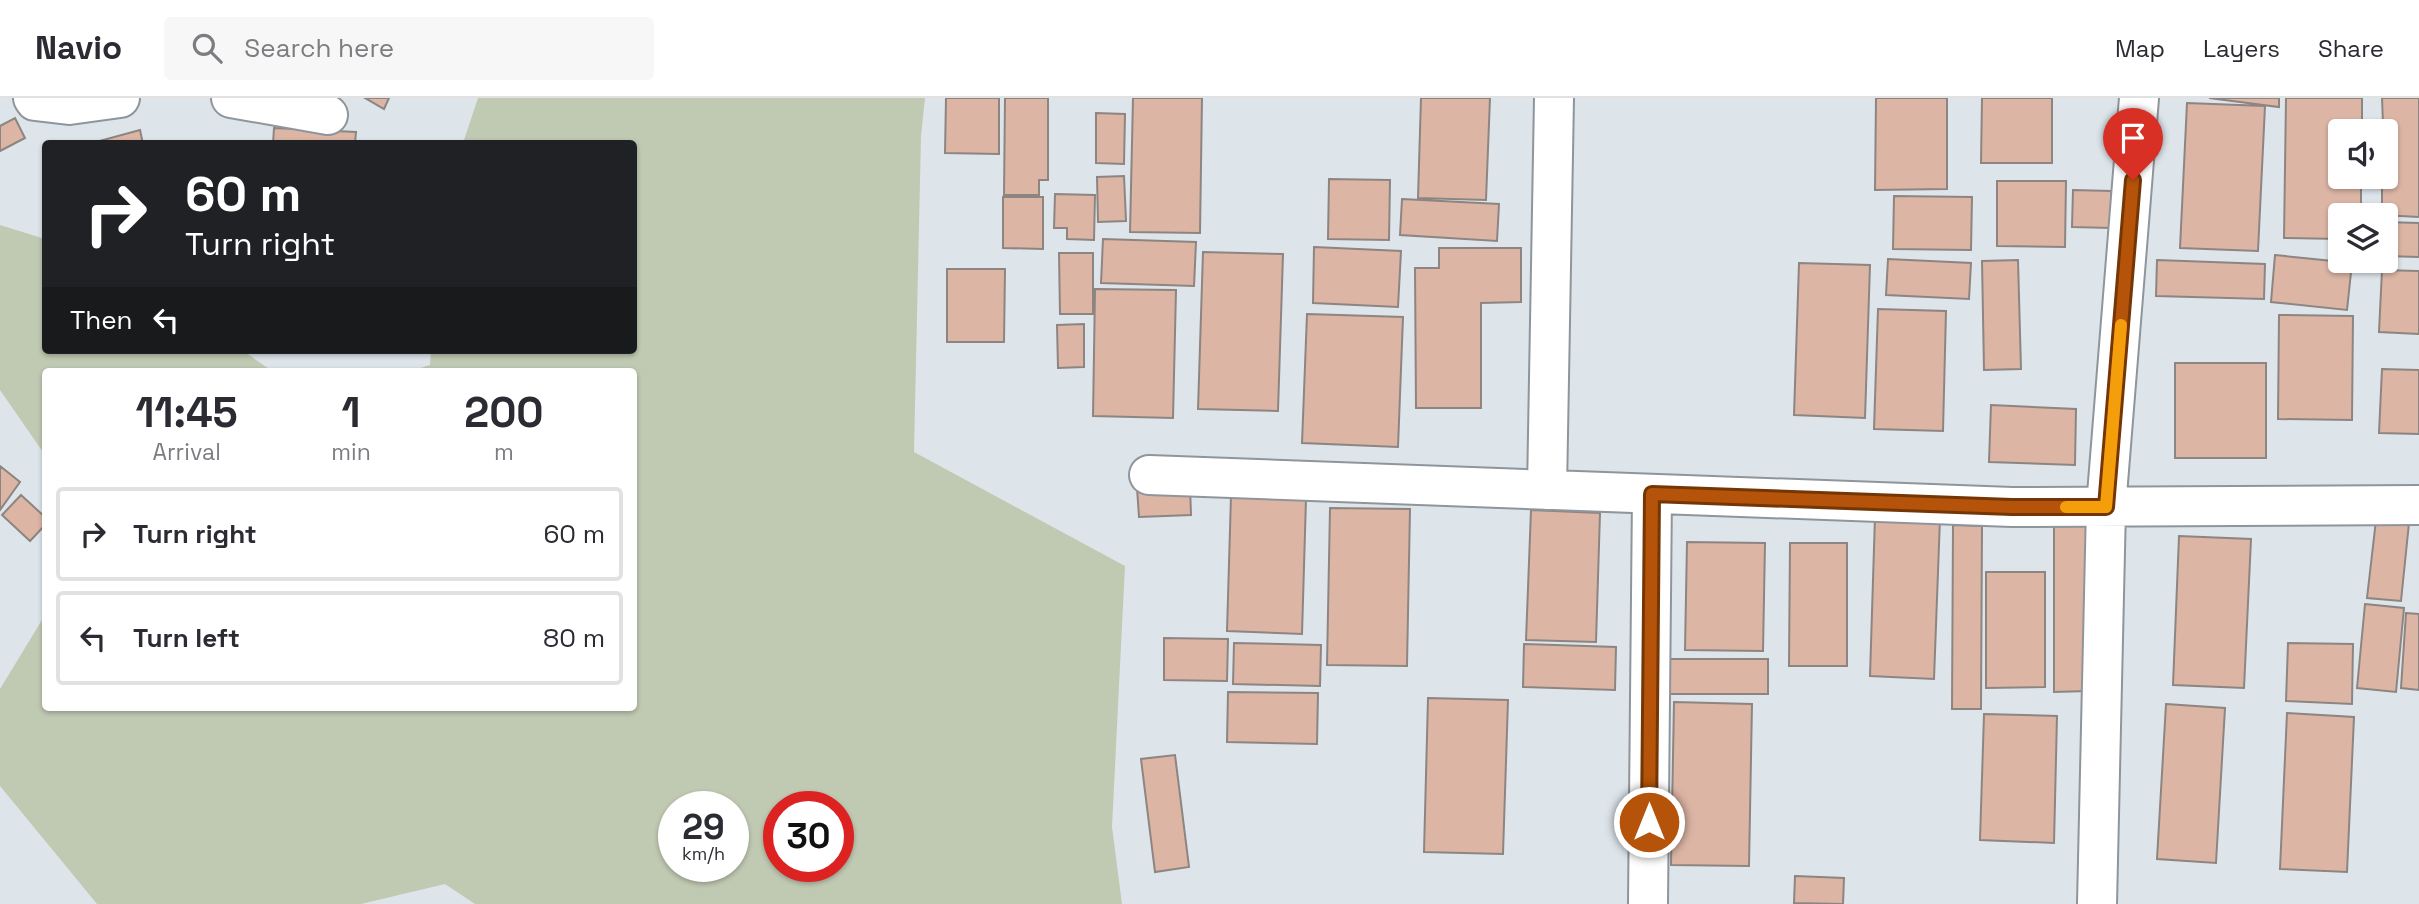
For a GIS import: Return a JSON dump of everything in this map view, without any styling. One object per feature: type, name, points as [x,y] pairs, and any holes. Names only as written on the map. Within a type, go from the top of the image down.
[{"type":"street","points":[[33,98],[35,101],[69,105],[120,98]]},
{"type":"street","points":[[231,98],[328,115]]},
{"type":"street","points":[[1546,490],[1554,98]]},
{"type":"street","points":[[2098,904],[2106,507],[2139,98]]},
{"type":"street","points":[[1149,475],[2012,507],[2419,505]]},
{"type":"street","points":[[1648,904],[1652,494]]},
{"type":"green space","points":[[478,98],[925,98],[921,136],[914,452],[1125,566],[1112,827],[1122,904],[475,904],[445,884],[361,904],[97,904],[0,786],[0,689],[42,620],[42,711],[637,711],[637,368],[420,368],[430,365],[431,354],[637,354],[637,140],[464,140]]},
{"type":"green space","points":[[0,225],[42,238],[42,354],[248,354],[268,368],[42,368],[42,451],[0,390]]},
{"type":"building","points":[[365,98],[389,98],[384,109]]},
{"type":"building","points":[[946,98],[999,98],[999,154],[945,153]]},
{"type":"building","points":[[1005,98],[1048,98],[1048,180],[1039,180],[1039,195],[1004,195]]},
{"type":"building","points":[[1133,98],[1202,98],[1200,233],[1130,232]]},
{"type":"building","points":[[1421,98],[1490,98],[1486,200],[1418,198]]},
{"type":"building","points":[[1876,98],[1947,98],[1947,189],[1875,190]]},
{"type":"building","points":[[1982,98],[2052,98],[2052,163],[1981,163]]},
{"type":"building","points":[[2209,98],[2279,98],[2279,107]]},
{"type":"building","points":[[2286,98],[2362,98],[2362,119],[2328,119],[2328,189],[2361,189],[2361,203],[2328,203],[2328,239],[2284,238]]},
{"type":"building","points":[[2382,98],[2419,98],[2419,217],[2398,216],[2398,203],[2382,203],[2382,189],[2398,189],[2398,119],[2383,119]]},
{"type":"building","points":[[2187,103],[2265,106],[2258,251],[2180,248]]},
{"type":"building","points":[[1096,113],[1125,114],[1124,164],[1096,163]]},
{"type":"building","points":[[15,118],[25,138],[0,151],[0,126]]},
{"type":"building","points":[[274,128],[356,132],[355,140],[273,140]]},
{"type":"building","points":[[140,130],[142,140],[103,140]]},
{"type":"building","points":[[1124,176],[1126,221],[1098,222],[1097,177]]},
{"type":"building","points":[[1329,179],[1390,180],[1389,240],[1328,239]]},
{"type":"building","points":[[1997,181],[2066,181],[2065,247],[1997,246]]},
{"type":"building","points":[[2073,190],[2111,191],[2111,228],[2072,227]]},
{"type":"building","points":[[1055,194],[1095,195],[1094,240],[1067,239],[1067,228],[1054,228]]},
{"type":"building","points":[[1894,196],[1972,197],[1971,250],[1893,249]]},
{"type":"building","points":[[1003,197],[1043,197],[1043,249],[1003,248]]},
{"type":"building","points":[[1402,199],[1499,204],[1497,241],[1400,235]]},
{"type":"building","points":[[2398,222],[2419,223],[2419,257],[2398,256]]},
{"type":"building","points":[[1103,239],[1196,242],[1194,286],[1101,283]]},
{"type":"building","points":[[1314,247],[1401,251],[1398,307],[1313,303]]},
{"type":"building","points":[[1439,248],[1521,248],[1521,302],[1481,303],[1481,408],[1416,408],[1415,268],[1439,268]]},
{"type":"building","points":[[1203,252],[1283,254],[1278,411],[1198,409]]},
{"type":"building","points":[[1059,253],[1093,253],[1093,314],[1060,314]]},
{"type":"building","points":[[2275,255],[2328,261],[2328,273],[2351,273],[2347,310],[2271,302]]},
{"type":"building","points":[[1888,259],[1971,263],[1969,299],[1886,295]]},
{"type":"building","points":[[2018,260],[2021,369],[1984,370],[1982,261]]},
{"type":"building","points":[[2157,260],[2265,264],[2264,299],[2156,296]]},
{"type":"building","points":[[1799,263],[1870,265],[1865,418],[1794,415]]},
{"type":"building","points":[[947,269],[1005,269],[1004,342],[947,342]]},
{"type":"building","points":[[2419,271],[2419,334],[2379,332],[2382,273]]},
{"type":"building","points":[[1095,289],[1176,290],[1173,418],[1093,416]]},
{"type":"building","points":[[1878,309],[1946,311],[1943,431],[1874,429]]},
{"type":"building","points":[[1307,314],[1403,317],[1398,447],[1302,443]]},
{"type":"building","points":[[2279,315],[2353,316],[2352,420],[2278,419]]},
{"type":"building","points":[[1084,324],[1084,367],[1058,368],[1057,325]]},
{"type":"building","points":[[2175,363],[2266,363],[2266,458],[2175,458]]},
{"type":"building","points":[[2382,369],[2419,370],[2419,434],[2379,433]]},
{"type":"building","points":[[1991,405],[2076,409],[2075,465],[1989,462]]},
{"type":"building","points":[[0,466],[20,482],[0,510]]},
{"type":"building","points":[[1190,485],[1191,515],[1139,517],[1137,488]]},
{"type":"building","points":[[21,495],[42,514],[42,528],[30,541],[2,515]]},
{"type":"building","points":[[1231,496],[1306,499],[1302,634],[1227,631]]},
{"type":"building","points":[[1330,508],[1410,509],[1407,666],[1327,665]]},
{"type":"building","points":[[1531,510],[1600,513],[1596,642],[1526,640]]},
{"type":"building","points":[[2088,513],[2088,691],[2054,692],[2054,514]]},
{"type":"building","points":[[1875,516],[1940,518],[1934,679],[1870,676]]},
{"type":"building","points":[[2376,520],[2409,523],[2401,601],[2367,598]]},
{"type":"building","points":[[1953,525],[1982,526],[1981,709],[1952,709]]},
{"type":"building","points":[[2179,536],[2251,539],[2244,688],[2173,685]]},
{"type":"building","points":[[1687,542],[1765,543],[1763,651],[1685,650]]},
{"type":"building","points":[[1790,543],[1847,543],[1847,666],[1789,666]]},
{"type":"building","points":[[1986,572],[2045,572],[2045,687],[1986,688]]},
{"type":"building","points":[[2365,604],[2404,608],[2396,692],[2357,688]]},
{"type":"building","points":[[2406,613],[2419,614],[2419,690],[2401,688]]},
{"type":"building","points":[[1164,638],[1228,639],[1227,681],[1164,680]]},
{"type":"building","points":[[1234,643],[1321,645],[1320,686],[1233,684]]},
{"type":"building","points":[[2288,643],[2353,644],[2352,704],[2286,701]]},
{"type":"building","points":[[1524,644],[1616,647],[1615,690],[1523,687]]},
{"type":"building","points":[[1668,659],[1768,659],[1768,694],[1668,694]]},
{"type":"building","points":[[1228,692],[1318,693],[1317,744],[1227,742]]},
{"type":"building","points":[[1428,698],[1508,700],[1503,854],[1424,852]]},
{"type":"building","points":[[1674,702],[1752,704],[1749,866],[1671,865]]},
{"type":"building","points":[[2166,704],[2225,708],[2216,863],[2157,859]]},
{"type":"building","points":[[2287,713],[2354,717],[2347,872],[2280,869]]},
{"type":"building","points":[[1984,714],[2057,716],[2054,843],[1980,840]]},
{"type":"building","points":[[1175,755],[1189,867],[1155,872],[1141,759]]},
{"type":"building","points":[[1795,876],[1844,878],[1843,904],[1794,903]]},
{"type":"slow traffic","points":[[2066,507],[2106,507],[2121,325]]},
{"type":"route","points":[[1649,822],[1652,494],[2012,507],[2106,507],[2133,180]]}]
